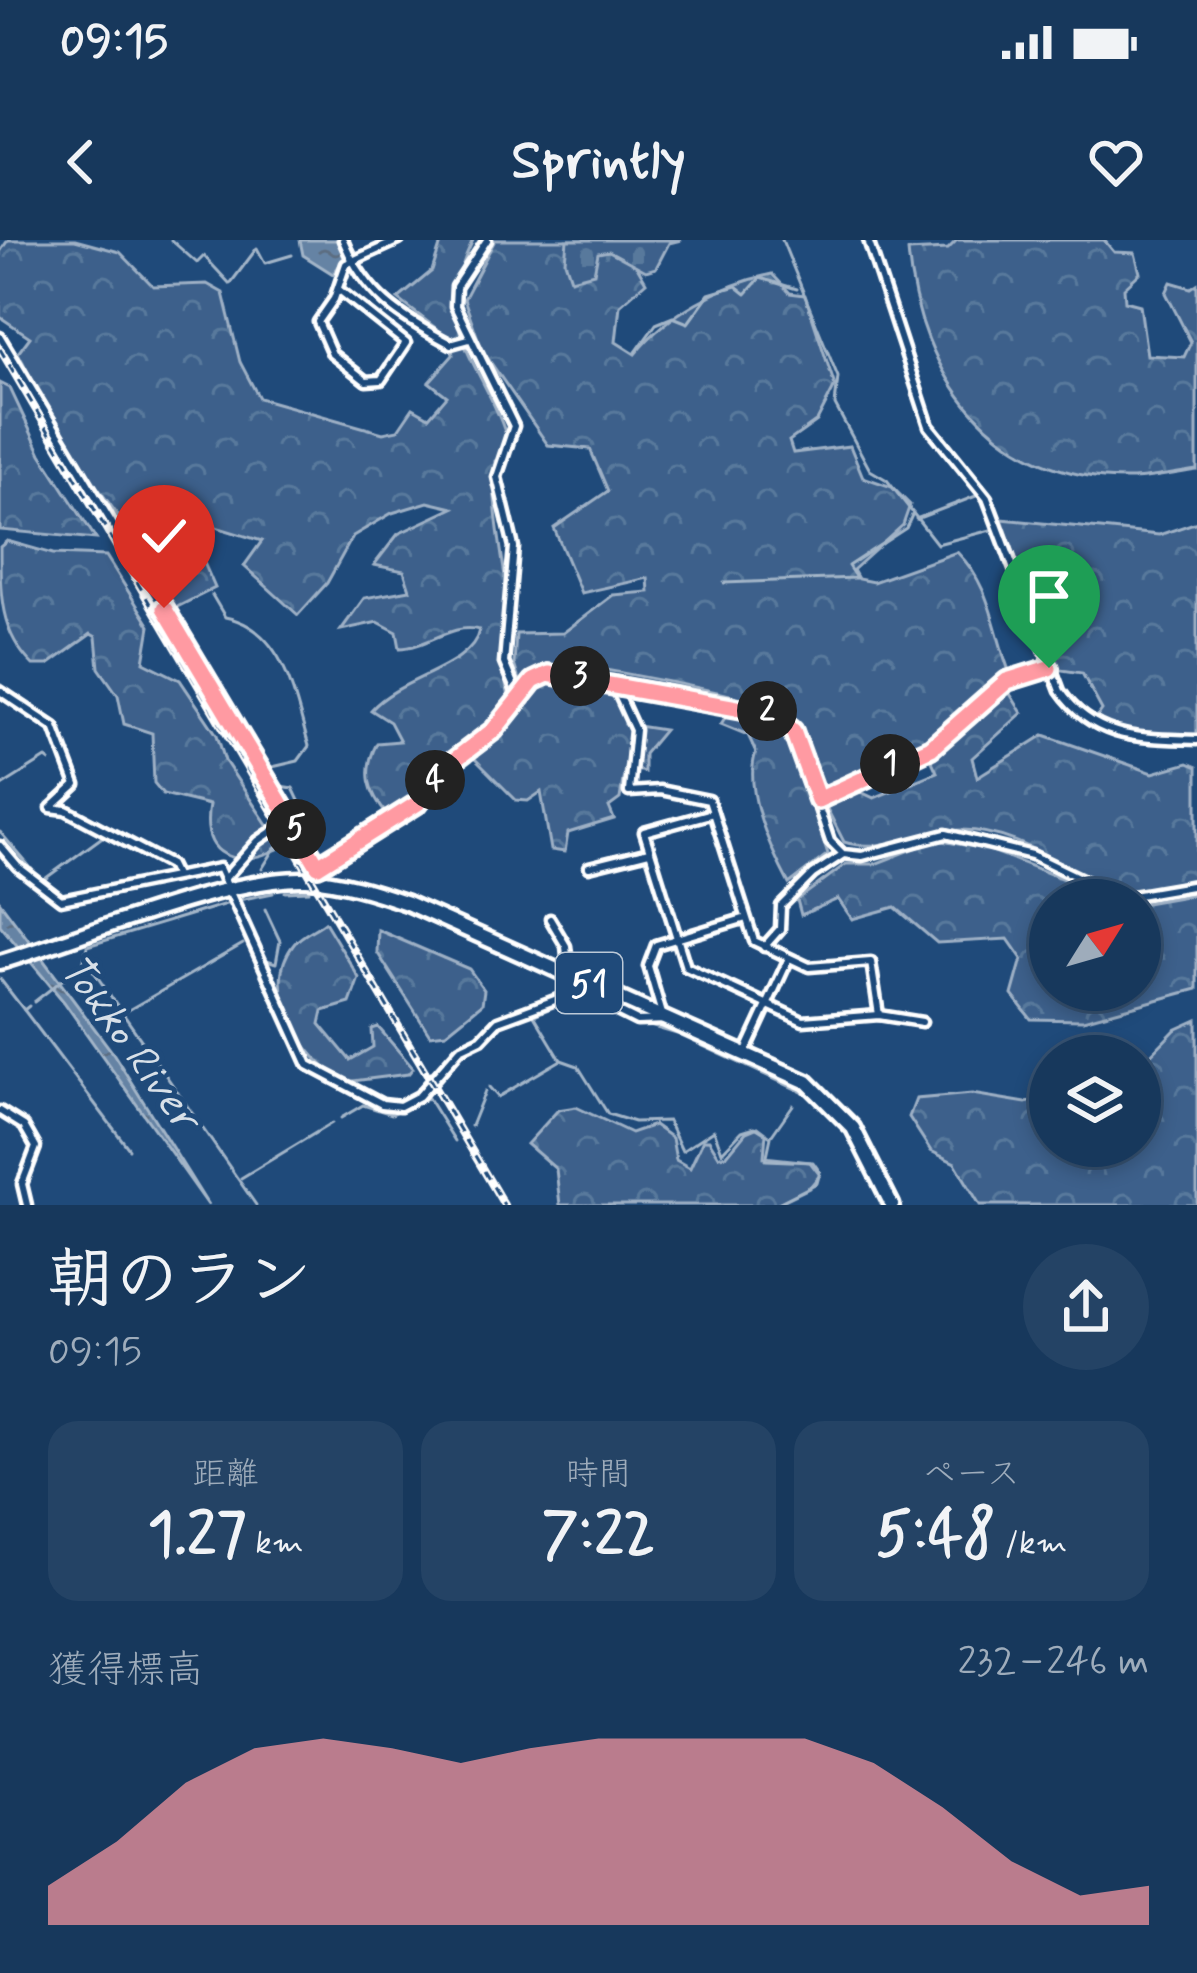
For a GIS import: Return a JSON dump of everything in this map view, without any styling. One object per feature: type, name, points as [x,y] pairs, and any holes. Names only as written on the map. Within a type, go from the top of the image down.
[{"type":"highway","name":"51","points":[[2,961],[226,885],[307,880],[392,898],[746,1051],[807,1082],[844,1115],[892,1205]]},
{"type":"street","points":[[344,240],[374,295],[403,319],[451,344],[469,339]]},
{"type":"street","points":[[338,289],[406,343],[380,380],[363,380],[332,354],[318,322],[351,259],[399,240]]},
{"type":"street","points":[[487,240],[456,287],[457,316],[514,425],[497,477],[514,547],[504,663],[518,696]]},
{"type":"street","points":[[868,240],[929,426],[987,498],[1049,668],[1070,705],[1096,725],[1135,741],[1197,740]]},
{"type":"street","points":[[0,337],[318,866]]},
{"type":"street","points":[[818,800],[931,748],[1007,681],[1049,668]]},
{"type":"street","points":[[307,880],[318,866],[418,803],[444,768],[494,730],[518,696],[548,674],[613,682],[783,718],[830,841],[843,854],[862,856],[946,834],[1032,855],[1121,898],[1197,885]]},
{"type":"street","points":[[613,682],[634,730],[629,792],[659,790],[709,800],[749,935],[764,947],[819,967],[871,962],[879,1016]]},
{"type":"street","points":[[0,691],[58,734],[76,785],[52,808],[170,866],[175,875]]},
{"type":"street","points":[[714,813],[644,832],[674,938],[692,973],[810,1023],[879,1016],[922,1022]]},
{"type":"street","points":[[226,885],[258,841],[290,819]]},
{"type":"street","points":[[0,846],[61,900],[219,868],[308,1065],[382,1104],[400,1106],[419,1096],[460,1049],[481,1039],[498,1021],[571,994],[587,996],[637,1021],[658,1024],[666,1017],[648,959],[656,945],[743,919]]},
{"type":"street","points":[[589,867],[649,852]]},
{"type":"street","points":[[764,947],[780,929],[781,906],[813,874],[843,854]]},
{"type":"street","points":[[550,919],[566,946],[569,974]]},
{"type":"street","points":[[746,1051],[789,958]]},
{"type":"street","points":[[0,1111],[24,1126],[36,1147],[22,1184],[26,1205]]},
{"type":"green space","points":[[8,240],[75,240],[120,252],[153,286],[207,284],[223,293],[240,362],[259,398],[383,433],[398,430],[413,408],[429,417],[447,396],[429,382],[453,355],[451,340],[398,299],[432,271],[442,240],[473,240],[460,272],[456,300],[466,348],[511,452],[495,461],[494,476],[506,583],[503,664],[509,696],[495,719],[444,760],[396,811],[388,816],[381,807],[369,772],[377,743],[400,741],[390,722],[371,710],[400,688],[463,654],[479,630],[459,629],[400,648],[397,632],[378,622],[341,630],[364,598],[410,590],[404,571],[374,565],[398,534],[453,508],[428,502],[392,513],[353,536],[327,583],[298,615],[244,566],[262,541],[216,527],[202,529],[198,549],[215,588],[173,609],[150,572],[174,555],[173,516],[143,510],[122,521],[67,446],[18,353],[30,337],[0,317],[0,252]]},
{"type":"green space","points":[[495,240],[609,240],[631,256],[646,282],[620,305],[616,342],[635,354],[679,314],[733,285],[772,274],[790,293],[805,295],[835,386],[817,421],[789,441],[793,453],[850,446],[863,477],[892,487],[910,505],[903,525],[853,570],[858,579],[873,582],[957,552],[985,595],[1011,676],[927,741],[820,793],[799,734],[788,717],[775,709],[723,693],[580,665],[555,665],[520,684],[514,664],[516,634],[563,633],[613,595],[649,592],[648,578],[581,593],[554,528],[608,491],[590,449],[548,445],[482,350],[464,299]]},
{"type":"green space","points":[[567,240],[681,240],[669,243],[656,268],[646,271],[609,251],[598,253],[594,273],[571,279],[565,261]]},
{"type":"green space","points":[[957,240],[1104,240],[1114,252],[1135,253],[1140,273],[1124,288],[1125,301],[1140,305],[1147,355],[1184,357],[1191,342],[1166,293],[1171,282],[1191,288],[1197,284],[1197,470],[1132,479],[1084,475],[1041,462],[1004,441],[973,413],[948,378],[929,339],[915,297],[908,251],[948,249]]},
{"type":"green space","points":[[0,383],[10,388],[41,454],[96,539],[0,530]]},
{"type":"green space","points":[[1002,519],[1159,535],[1197,522],[1197,736],[1131,735],[1095,720],[1102,710],[1082,673],[1055,669]]},
{"type":"green space","points":[[7,541],[53,554],[106,556],[150,626],[144,662],[180,680],[217,735],[225,761],[278,841],[278,849],[248,858],[224,854],[210,837],[209,805],[163,794],[154,783],[152,733],[124,724],[118,695],[99,668],[96,637],[91,634],[48,665],[33,665],[22,653],[8,626],[2,597],[0,547]]},
{"type":"green space","points":[[570,675],[612,685],[628,710],[625,724],[664,730],[644,754],[644,772],[625,767],[620,799],[609,807],[614,819],[568,833],[565,852],[551,850],[541,792],[528,801],[516,800],[470,754],[533,686],[545,677]]},
{"type":"green space","points":[[1007,689],[1022,713],[972,758],[977,777],[1044,735],[1153,773],[1188,763],[1197,767],[1197,879],[1161,887],[1161,879],[1091,879],[1026,846],[985,832],[947,831],[873,845],[844,842],[824,803],[852,788],[874,798],[937,772],[930,757]]},
{"type":"green space","points":[[728,713],[768,719],[788,732],[828,854],[789,884],[756,802],[756,752],[748,735],[721,724]]},
{"type":"green space","points":[[936,840],[987,849],[1063,879],[1029,879],[1029,1011],[1116,1011],[1083,1020],[1031,1019],[1012,995],[1022,959],[1008,939],[937,943],[895,907],[852,919],[838,899],[801,915],[797,900],[846,864],[875,864]]},
{"type":"green space","points":[[1197,894],[1197,989],[1161,999],[1161,900]]},
{"type":"green space","points":[[325,922],[359,978],[350,1003],[323,1011],[320,1024],[350,1060],[373,1047],[372,1029],[378,1027],[413,1068],[408,1074],[345,1082],[315,1057],[291,1021],[281,981],[284,962],[297,941]]},
{"type":"green space","points":[[378,930],[469,969],[484,990],[482,1004],[446,1033],[430,1035],[377,952]]},
{"type":"green space","points":[[1197,1020],[1197,1205],[980,1205],[955,1163],[931,1151],[909,1117],[916,1099],[972,1094],[1029,1102],[1029,1167],[1161,1167],[1161,1044],[1175,1030]]},
{"type":"green space","points":[[576,1107],[631,1133],[654,1125],[672,1138],[676,1160],[690,1168],[703,1140],[709,1140],[719,1156],[727,1155],[746,1132],[758,1127],[766,1133],[764,1157],[810,1162],[820,1175],[809,1188],[774,1205],[560,1205],[556,1169],[527,1144],[558,1110]]},
{"type":"water","points":[[300,240],[338,240],[345,258],[333,274],[303,255]]},
{"type":"water","points":[[0,902],[113,1053],[208,1205],[64,1002],[0,925]]},
{"type":"waterway","points":[[171,240],[197,263],[204,256],[230,284],[257,248],[265,263],[292,255]]},
{"type":"waterway","points":[[782,240],[838,377],[835,405],[870,470],[887,480],[937,544],[991,530]]},
{"type":"waterway","points":[[636,352],[656,324],[673,317],[688,323],[709,294],[736,286],[746,294],[760,278],[797,289]]},
{"type":"waterway","points":[[916,519],[976,496]]},
{"type":"waterway","points":[[724,583],[856,578],[848,566],[906,528],[913,513]]},
{"type":"waterway","points":[[212,595],[225,617],[261,635],[292,687],[309,746],[298,761],[268,768],[280,786],[293,788],[302,807],[299,816]]},
{"type":"waterway","points":[[0,787],[46,758],[50,761]]},
{"type":"waterway","points":[[0,832],[42,881],[105,835]]},
{"type":"waterway","points":[[262,869],[280,840]]},
{"type":"waterway","points":[[285,892],[309,891]]},
{"type":"waterway","points":[[234,901],[273,893]]},
{"type":"waterway","points":[[83,965],[87,946],[226,904]]},
{"type":"waterway","points":[[264,959],[276,963],[280,941],[265,909]]},
{"type":"waterway","points":[[125,1012],[243,944]]},
{"type":"waterway","points":[[87,962],[256,1205]]},
{"type":"waterway","name":"Tokko River","points":[[34,1002],[75,970]]},
{"type":"waterway","points":[[0,979],[24,1010],[29,1006]]},
{"type":"waterway","points":[[489,1087],[498,1097],[561,1060],[534,1015],[575,998],[614,1014]]},
{"type":"waterway","points":[[24,1010],[129,1149]]},
{"type":"waterway","points":[[619,1017],[677,1034],[815,1098]]},
{"type":"waterway","points":[[561,1060],[578,1066],[608,1114],[634,1122],[668,1121],[682,1151],[714,1130],[722,1152],[742,1131],[755,1127],[771,1137],[766,1160],[813,1162],[820,1172],[817,1183],[774,1205]]},
{"type":"waterway","points":[[471,1126],[485,1091]]},
{"type":"waterway","points":[[341,1118],[363,1105],[392,1114],[428,1098],[455,1141]]},
{"type":"waterway","points":[[772,1135],[793,1105]]},
{"type":"waterway","points":[[241,1178],[332,1123]]},
{"type":"waterway","points":[[843,1126],[854,1143]]},
{"type":"railway","points":[[0,349],[504,1205]]},
{"type":"route","points":[[164,608],[318,866],[418,803],[444,768],[494,730],[518,696],[540,676],[569,674],[767,711],[783,718],[793,731],[802,767],[818,800],[931,748],[1007,681],[1049,668]]}]
